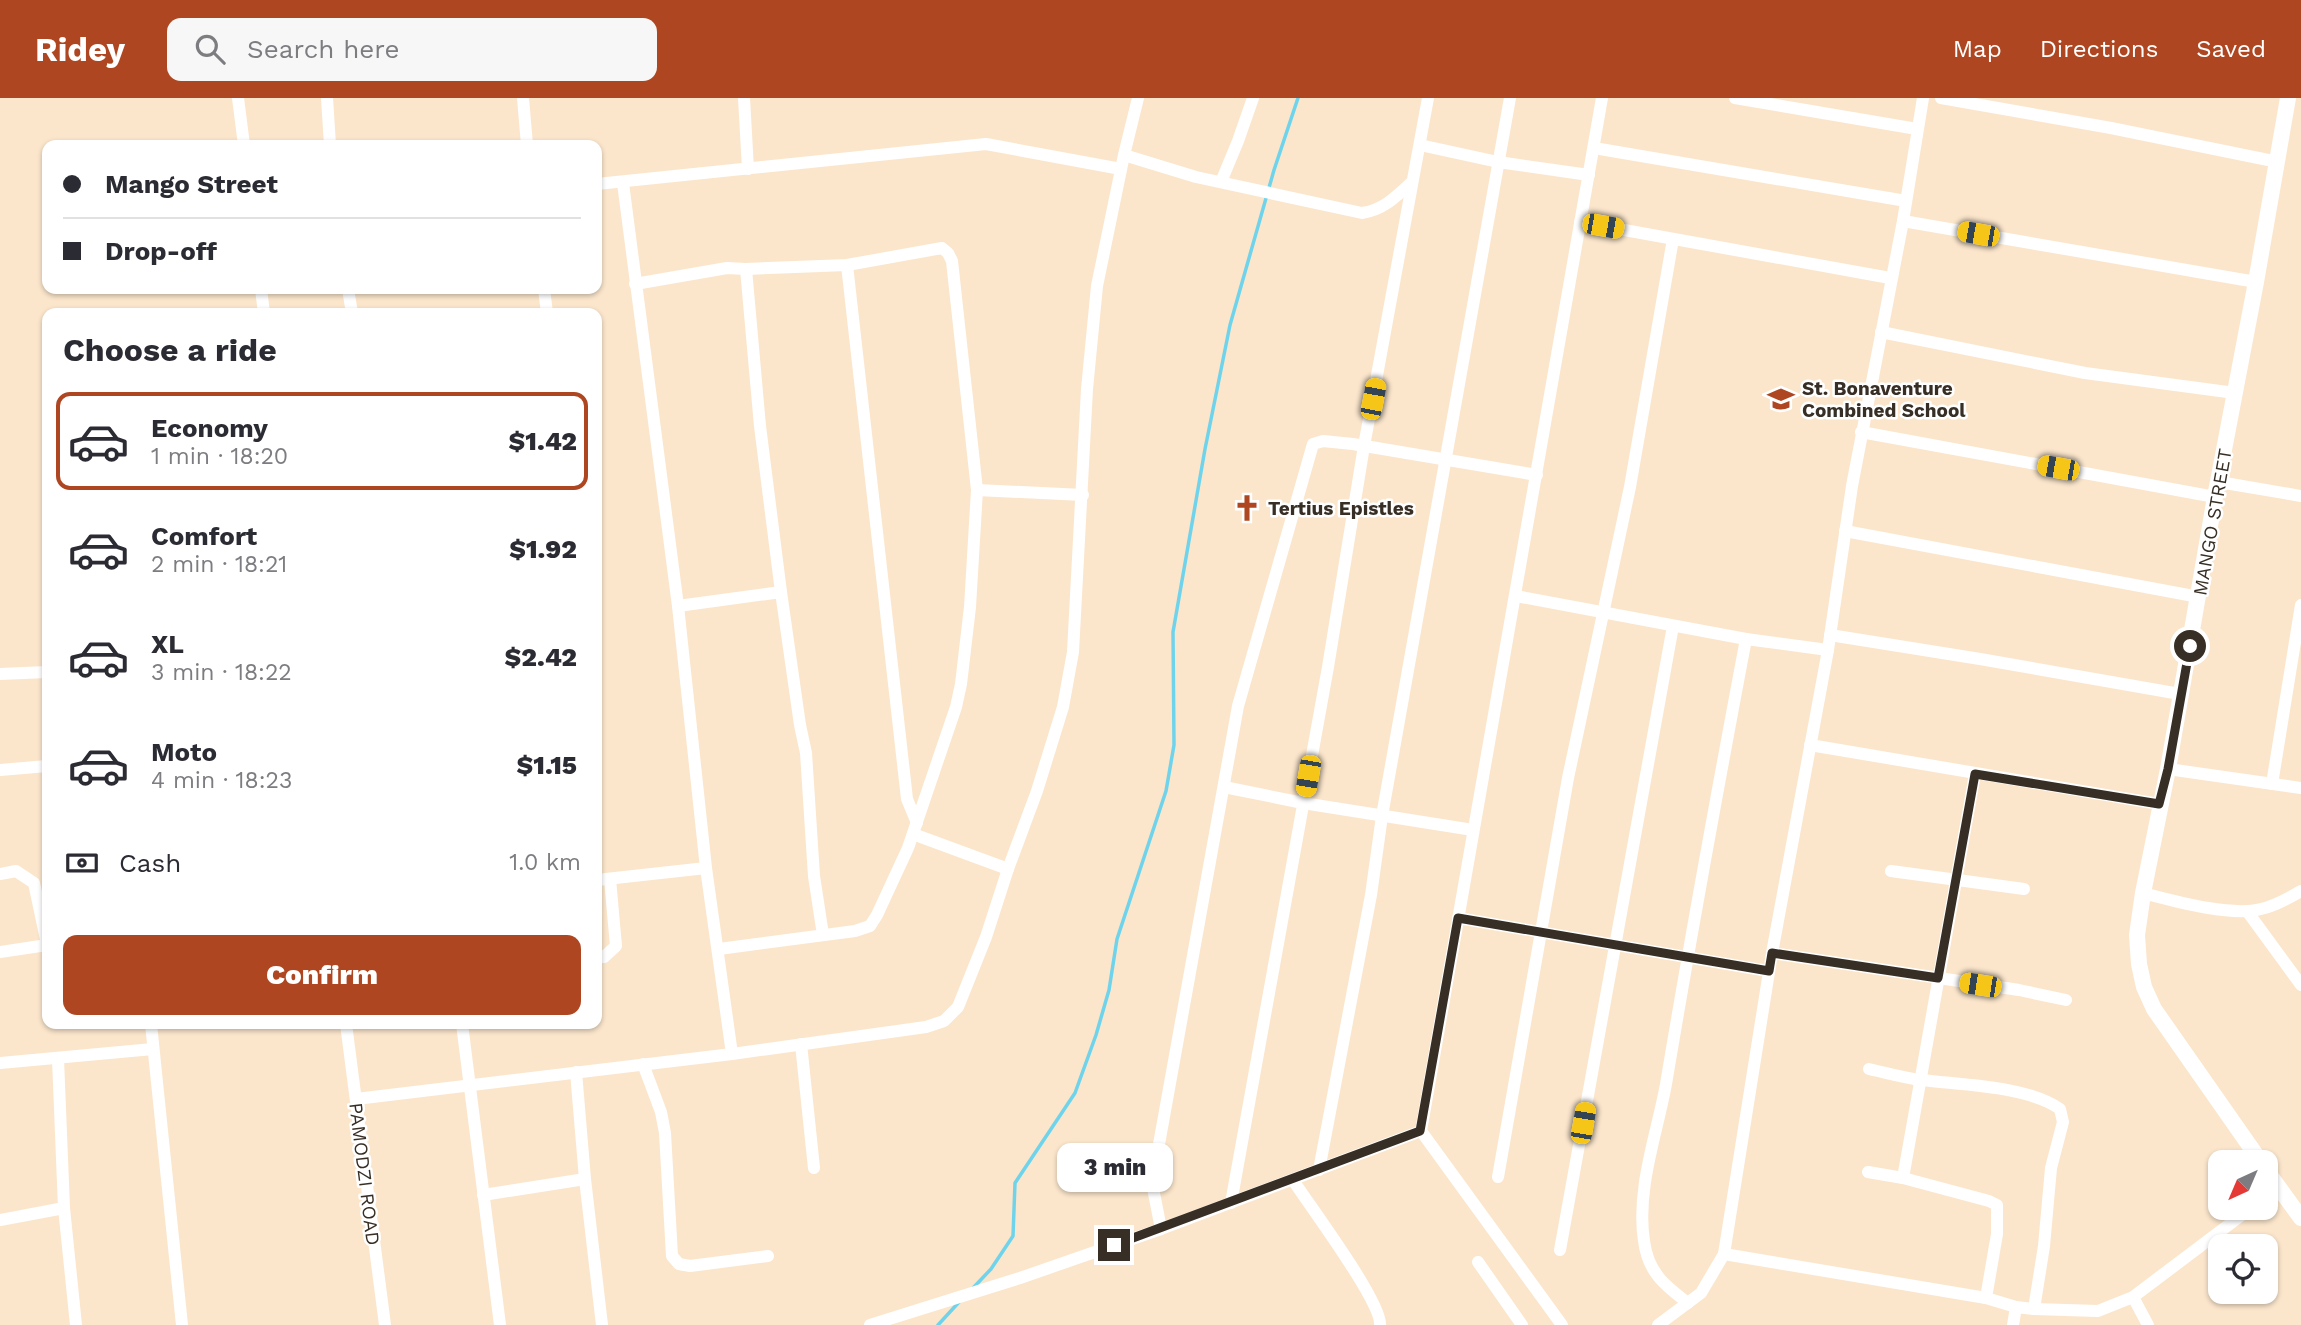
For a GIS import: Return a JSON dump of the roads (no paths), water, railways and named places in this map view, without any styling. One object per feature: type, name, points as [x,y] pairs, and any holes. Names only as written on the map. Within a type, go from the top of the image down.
[{"type":"main road","name":"MANGO STREET","points":[[2253,1150],[2160,1019],[2144,987],[2137,935],[2288,98]]},
{"type":"main road","points":[[2278,1197],[2301,1218]]},
{"type":"street","points":[[238,98],[243,140]]},
{"type":"street","points":[[327,98],[330,140]]},
{"type":"street","points":[[523,98],[527,140]]},
{"type":"street","points":[[744,98],[748,169]]},
{"type":"street","points":[[356,1099],[732,1054],[926,1027],[944,1021],[958,1007],[986,937],[1037,792],[1063,708],[1073,652],[1087,388],[1097,286],[1138,98]]},
{"type":"street","points":[[1221,182],[1253,98]]},
{"type":"street","points":[[1231,1203],[1428,98]]},
{"type":"street","points":[[1319,1170],[1371,895],[1382,816],[1510,98]]},
{"type":"street","points":[[1562,1325],[1420,1131],[1602,98]]},
{"type":"street","points":[[1735,98],[1917,129]]},
{"type":"street","points":[[1658,1325],[1701,1293],[1724,1254],[1772,953],[1828,650],[1861,432],[1903,221],[1923,98]]},
{"type":"street","points":[[1941,98],[2111,128],[2278,162]]},
{"type":"street","points":[[602,184],[986,144],[1121,169]]},
{"type":"street","points":[[1420,145],[1498,162],[1589,175]]},
{"type":"street","points":[[1594,148],[1906,201]]},
{"type":"street","points":[[1124,155],[1172,171],[1363,213],[1374,211],[1388,203],[1411,183]]},
{"type":"street","points":[[623,183],[678,606],[706,869],[732,1054]]},
{"type":"street","points":[[1903,221],[2256,282]]},
{"type":"street","points":[[1580,222],[1890,278]]},
{"type":"street","points":[[1499,1177],[1568,778],[1630,487],[1672,239]]},
{"type":"street","points":[[635,284],[727,268],[847,265],[942,248],[952,261],[977,490],[970,607],[956,707],[915,828],[870,926],[855,931],[719,949]]},
{"type":"street","points":[[847,265],[907,799],[915,828]]},
{"type":"street","points":[[746,269],[760,426],[781,592],[806,753],[814,876],[823,935]]},
{"type":"street","points":[[1881,332],[2085,373],[2235,393]]},
{"type":"street","points":[[1861,432],[2217,489],[2301,496]]},
{"type":"street","points":[[1161,1229],[1152,1183],[1238,706],[1313,444],[1323,441],[1364,446],[1537,475]]},
{"type":"street","points":[[977,490],[1083,495]]},
{"type":"street","points":[[1845,531],[2199,597]]},
{"type":"street","points":[[678,606],[781,592]]},
{"type":"street","points":[[1516,596],[1746,639],[1828,650]]},
{"type":"street","points":[[2272,784],[2301,605]]},
{"type":"street","points":[[1560,1250],[1673,626]]},
{"type":"street","points":[[1830,635],[2180,694]]},
{"type":"street","points":[[1688,1303],[1662,1284],[1650,1265],[1643,1240],[1644,1196],[1746,639]]},
{"type":"street","points":[[0,674],[42,672]]},
{"type":"street","points":[[1810,745],[2159,804]]},
{"type":"street","points":[[0,770],[42,766]]},
{"type":"street","points":[[2168,769],[2301,789]]},
{"type":"street","points":[[1903,1178],[1975,774]]},
{"type":"street","points":[[1224,787],[1472,830]]},
{"type":"street","points":[[915,828],[1008,869]]},
{"type":"street","points":[[602,957],[616,946],[603,880],[706,869]]},
{"type":"street","points":[[0,874],[16,871],[34,883],[42,921]]},
{"type":"street","points":[[1891,871],[2024,890]]},
{"type":"street","points":[[2143,893],[2216,909],[2248,911],[2276,904],[2301,891]]},
{"type":"street","points":[[2248,911],[2301,985]]},
{"type":"street","points":[[1458,918],[1769,971]]},
{"type":"street","points":[[0,951],[42,945]]},
{"type":"street","points":[[1772,953],[2066,1000]]},
{"type":"street","points":[[152,1029],[182,1325]]},
{"type":"street","name":"PAMODZI ROAD","points":[[347,1029],[385,1325]]},
{"type":"street","points":[[463,1029],[500,1325]]},
{"type":"street","points":[[801,1044],[814,1168]]},
{"type":"street","points":[[0,1063],[153,1049]]},
{"type":"street","points":[[58,1059],[64,1208],[76,1325]]},
{"type":"street","points":[[643,1064],[666,1133],[672,1256],[679,1264],[690,1266],[768,1256]]},
{"type":"street","points":[[1869,1069],[1920,1080],[1998,1089],[2053,1104],[2060,1109],[2063,1122],[2051,1168],[2034,1309]]},
{"type":"street","points":[[576,1072],[602,1325]]},
{"type":"street","points":[[870,1325],[1161,1229],[1420,1131]]},
{"type":"street","points":[[1868,1172],[1903,1178],[1997,1205],[1997,1234],[1986,1298]]},
{"type":"street","points":[[483,1195],[586,1179]]},
{"type":"street","points":[[1293,1180],[1367,1291],[1379,1312],[1380,1325]]},
{"type":"street","points":[[0,1220],[64,1208]]},
{"type":"street","points":[[1724,1254],[1986,1298],[2016,1307],[2098,1311],[2133,1297],[2235,1220]]},
{"type":"street","points":[[1478,1262],[1522,1325]]},
{"type":"street","points":[[2133,1297],[2148,1325]]},
{"type":"street","points":[[2013,1325],[2016,1307]]},
{"type":"waterway","points":[[973,1288],[991,1269],[1013,1236],[1015,1183],[1075,1093],[1109,990],[1117,939],[1166,791],[1174,745],[1173,632],[1205,449],[1230,325],[1274,170],[1298,98]]},
{"type":"waterway","points":[[938,1325],[960,1301]]},
{"type":"place","name":"St. Bonaventure Combined School","points":[[1781,399]]},
{"type":"place","name":"Tertius Epistles","points":[[1247,508]]}]
